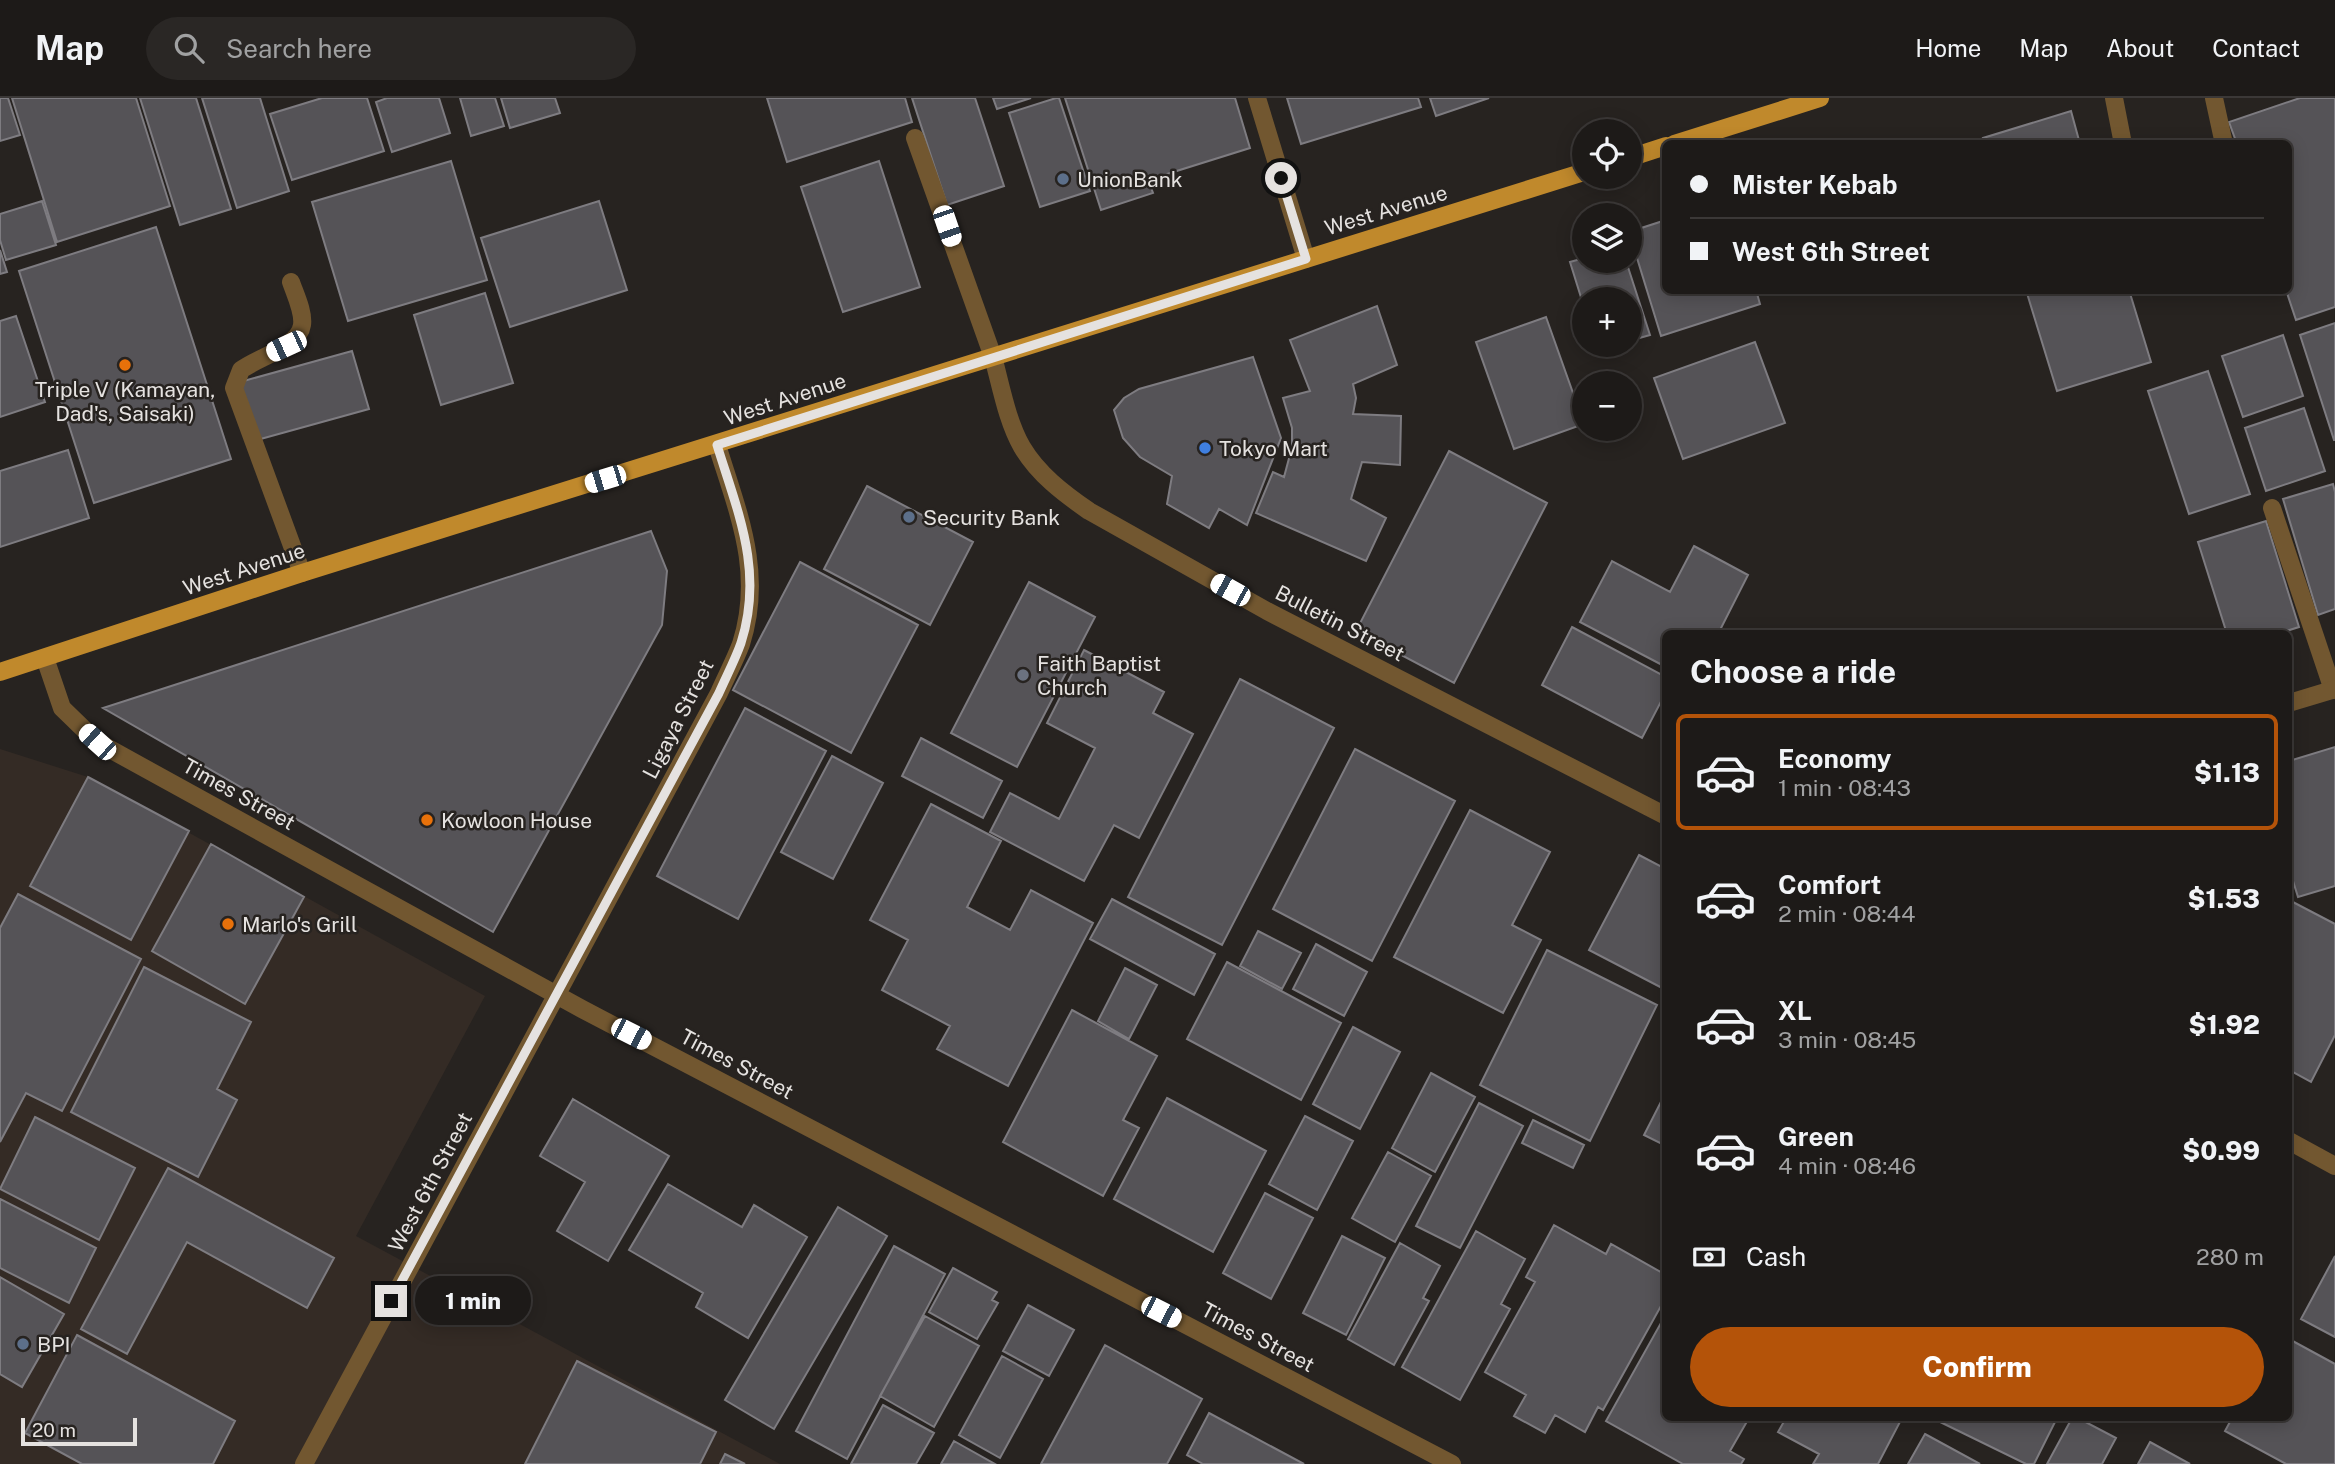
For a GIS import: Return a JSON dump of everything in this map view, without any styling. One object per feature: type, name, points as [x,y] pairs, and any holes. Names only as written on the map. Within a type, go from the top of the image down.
[{"type":"main road","points":[[1687,140],[1820,98]]},
{"type":"main road","points":[[1642,154],[1662,147]]},
{"type":"main road","name":"West Avenue","points":[[0,672],[303,573],[1572,176]]},
{"type":"street","points":[[1257,98],[1306,259]]},
{"type":"street","points":[[2114,98],[2122,140]]},
{"type":"street","points":[[2214,98],[2223,140]]},
{"type":"street","name":"Bulletin Street","points":[[915,138],[993,357],[1021,446],[1043,474],[1064,494],[1089,511],[1267,611],[1662,814]]},
{"type":"street","points":[[291,282],[302,317],[302,326],[286,346],[249,363],[241,370],[234,388],[303,573]]},
{"type":"street","name":"Ligaya Street","points":[[556,995],[719,693],[741,643],[749,605],[751,568],[745,538],[717,445]]},
{"type":"street","points":[[2272,508],[2334,690],[2292,702]]},
{"type":"street","name":"Times Street","points":[[45,658],[62,708],[97,742],[556,995],[1452,1464]]},
{"type":"street","name":"West 6th Street","points":[[304,1464],[556,995]]},
{"type":"street","points":[[2292,1143],[2335,1166]]},
{"type":"shaded area","points":[[0,749],[88,777],[485,996],[356,1236],[780,1464],[0,1464]]},
{"type":"building","points":[[0,98],[8,98],[20,135],[0,141]]},
{"type":"building","points":[[12,98],[136,98],[170,206],[57,242]]},
{"type":"building","points":[[140,98],[196,98],[231,209],[180,225]]},
{"type":"building","points":[[202,98],[260,98],[289,191],[237,208]]},
{"type":"building","points":[[322,98],[367,98],[384,151],[292,180],[270,114]]},
{"type":"building","points":[[387,98],[439,98],[450,133],[392,152],[376,102]]},
{"type":"building","points":[[460,98],[495,98],[504,126],[471,136]]},
{"type":"building","points":[[501,98],[555,98],[560,113],[510,128]]},
{"type":"building","points":[[767,98],[905,98],[912,122],[787,162]]},
{"type":"building","points":[[912,98],[975,98],[1004,186],[947,205]]},
{"type":"building","points":[[993,98],[1031,98],[997,109]]},
{"type":"building","points":[[1059,98],[1090,191],[1040,207],[1009,113]]},
{"type":"building","points":[[1065,98],[1235,98],[1250,148],[1148,180],[1153,193],[1101,210]]},
{"type":"building","points":[[1287,98],[1418,98],[1421,107],[1301,144]]},
{"type":"building","points":[[1430,98],[1489,98],[1436,116]]},
{"type":"building","points":[[2300,98],[2335,98],[2335,307],[2296,320],[2287,294],[2292,294],[2292,140],[2236,140],[2229,122]]},
{"type":"building","points":[[2071,111],[2079,140],[1984,140],[1983,138]]},
{"type":"building","points":[[451,161],[487,280],[348,321],[312,202]]},
{"type":"building","points":[[879,161],[920,287],[843,312],[801,187]]},
{"type":"building","points":[[42,201],[56,245],[6,260],[0,240],[0,214]]},
{"type":"building","points":[[599,201],[627,290],[510,327],[481,238]]},
{"type":"building","points":[[1662,221],[1662,294],[1757,294],[1760,304],[1661,336],[1642,273],[1642,228]]},
{"type":"building","name":"Triple V (Kamayan, Dad's, Saisaki)","points":[[156,227],[231,459],[94,503],[19,271]]},
{"type":"building","points":[[0,250],[7,272],[0,274]]},
{"type":"building","points":[[1573,273],[1630,273],[1634,287],[1578,287]]},
{"type":"building","points":[[485,293],[513,383],[441,405],[414,315]]},
{"type":"building","points":[[2027,294],[2130,294],[2151,362],[2057,391]]},
{"type":"building","points":[[1377,306],[1397,365],[1353,384],[1356,398],[1353,414],[1401,416],[1400,465],[1362,462],[1351,499],[1386,518],[1366,561],[1256,513],[1273,472],[1284,477],[1292,447],[1292,428],[1283,398],[1310,391],[1290,340]]},
{"type":"building","points":[[1642,310],[1650,335],[1642,337]]},
{"type":"building","points":[[16,316],[45,402],[0,417],[0,321]]},
{"type":"building","points":[[1546,317],[1572,390],[1572,428],[1514,449],[1476,342]]},
{"type":"building","points":[[2335,323],[2335,440],[2334,440],[2300,335]]},
{"type":"building","points":[[2283,335],[2303,396],[2243,417],[2222,356]]},
{"type":"building","points":[[1755,342],[1785,423],[1683,459],[1654,378]]},
{"type":"building","points":[[352,351],[369,409],[257,440],[240,382]]},
{"type":"building","name":"Tokyo Mart","points":[[1253,357],[1281,438],[1247,525],[1219,509],[1209,528],[1167,504],[1172,476],[1140,457],[1123,438],[1114,410],[1124,398],[1139,389]]},
{"type":"building","points":[[2208,371],[2250,494],[2189,514],[2148,391]]},
{"type":"building","points":[[2304,408],[2325,471],[2266,491],[2245,428]]},
{"type":"building","points":[[68,450],[89,518],[0,547],[0,471]]},
{"type":"building","points":[[1449,451],[1547,503],[1454,683],[1356,631]]},
{"type":"building","points":[[2333,484],[2335,609],[2318,615],[2283,499]]},
{"type":"building","points":[[867,486],[973,542],[930,625],[824,569]]},
{"type":"building","points":[[2266,521],[2299,627],[2290,630],[2226,630],[2198,542]]},
{"type":"building","name":"Kowloon House","points":[[651,531],[667,571],[662,625],[493,932],[103,708]]},
{"type":"building","points":[[1694,546],[1748,575],[1720,630],[1662,630],[1662,665],[1580,622],[1612,561],[1670,592]]},
{"type":"building","points":[[800,562],[918,625],[851,753],[733,690]]},
{"type":"building","name":"Faith Baptist Church","points":[[1029,582],[1095,617],[1017,767],[951,733]]},
{"type":"building","points":[[1572,627],[1662,675],[1662,700],[1642,738],[1542,685]]},
{"type":"building","points":[[1084,650],[1164,692],[1153,713],[1193,734],[1139,838],[1114,825],[1084,881],[990,832],[1010,793],[1059,819],[1095,748],[1047,723]]},
{"type":"building","points":[[1240,679],[1334,728],[1222,945],[1128,897]]},
{"type":"building","points":[[745,708],[826,751],[738,919],[657,876]]},
{"type":"building","points":[[921,738],[1002,781],[983,818],[902,776]]},
{"type":"building","points":[[2335,747],[2335,886],[2298,897],[2292,878],[2292,760]]},
{"type":"building","points":[[1355,749],[1455,801],[1372,961],[1273,909]]},
{"type":"building","points":[[832,756],[883,783],[833,879],[781,852]]},
{"type":"building","points":[[88,777],[189,831],[131,940],[30,886]]},
{"type":"building","points":[[931,804],[1001,841],[967,907],[1010,930],[1031,890],[1093,923],[1008,1086],[937,1049],[950,1026],[882,990],[908,940],[870,920]]},
{"type":"building","points":[[1470,810],[1550,852],[1512,925],[1541,940],[1503,1013],[1394,957]]},
{"type":"building","name":"Marlo's Grill","points":[[211,844],[304,897],[245,1004],[152,951]]},
{"type":"building","points":[[1639,855],[1662,867],[1662,988],[1589,950]]},
{"type":"building","points":[[18,894],[141,959],[62,1111],[26,1093],[0,1142],[0,928]]},
{"type":"building","points":[[1112,899],[1215,954],[1194,995],[1090,939]]},
{"type":"building","points":[[2292,902],[2335,924],[2335,1035],[2311,1082],[2292,1072]]},
{"type":"building","points":[[1258,931],[1301,953],[1282,989],[1240,966]]},
{"type":"building","points":[[1316,944],[1367,972],[1344,1016],[1293,989]]},
{"type":"building","points":[[1547,950],[1657,1005],[1590,1141],[1480,1085]]},
{"type":"building","points":[[1227,962],[1341,1023],[1301,1100],[1187,1039]]},
{"type":"building","points":[[144,967],[251,1022],[217,1089],[237,1100],[198,1177],[71,1112]]},
{"type":"building","points":[[1125,968],[1157,985],[1129,1039],[1098,1021]]},
{"type":"building","points":[[1072,1010],[1157,1056],[1123,1120],[1139,1128],[1103,1196],[1003,1142]]},
{"type":"building","points":[[1353,1027],[1400,1052],[1360,1129],[1313,1104]]},
{"type":"building","points":[[1431,1073],[1475,1097],[1435,1172],[1392,1148]]},
{"type":"building","points":[[1167,1098],[1266,1151],[1213,1252],[1114,1199]]},
{"type":"building","points":[[573,1099],[669,1156],[608,1261],[557,1231],[585,1182],[540,1156]]},
{"type":"building","points":[[1662,1100],[1662,1144],[1644,1135]]},
{"type":"building","points":[[1479,1103],[1523,1126],[1460,1248],[1416,1226]]},
{"type":"building","points":[[1305,1116],[1353,1141],[1317,1210],[1269,1184]]},
{"type":"building","points":[[35,1117],[135,1168],[99,1240],[0,1189]]},
{"type":"building","points":[[1533,1120],[1584,1145],[1573,1168],[1522,1143]]},
{"type":"building","points":[[1388,1152],[1431,1176],[1395,1242],[1352,1218]]},
{"type":"building","points":[[168,1168],[334,1258],[307,1308],[187,1242],[127,1354],[81,1329]]},
{"type":"building","points":[[668,1184],[742,1227],[754,1205],[807,1237],[748,1338],[696,1307],[703,1293],[629,1250]]},
{"type":"building","points":[[1265,1193],[1313,1218],[1271,1299],[1223,1273]]},
{"type":"building","points":[[0,1199],[96,1248],[69,1303],[0,1268]]},
{"type":"building","points":[[838,1207],[887,1236],[774,1429],[725,1400]]},
{"type":"building","points":[[1554,1225],[1606,1254],[1611,1244],[1662,1273],[1662,1304],[1603,1410],[1598,1407],[1585,1432],[1555,1415],[1545,1433],[1514,1416],[1526,1395],[1485,1372],[1535,1282],[1526,1277]]},
{"type":"building","points":[[1476,1231],[1525,1259],[1501,1304],[1510,1309],[1460,1400],[1402,1367]]},
{"type":"building","points":[[1342,1236],[1385,1258],[1346,1335],[1303,1313]]},
{"type":"building","points":[[1400,1243],[1440,1266],[1423,1298],[1429,1301],[1394,1365],[1348,1339]]},
{"type":"building","points":[[894,1246],[945,1274],[847,1459],[796,1431]]},
{"type":"building","points":[[2335,1256],[2335,1337],[2301,1319]]},
{"type":"building","points":[[953,1268],[997,1292],[992,1300],[998,1303],[977,1339],[929,1312]]},
{"type":"building","name":"BPI","points":[[0,1277],[64,1314],[22,1387],[0,1374]]},
{"type":"building","points":[[1028,1305],[1074,1330],[1049,1376],[1003,1351]]},
{"type":"building","points":[[925,1316],[979,1346],[934,1427],[880,1396]]},
{"type":"building","points":[[1662,1321],[1662,1421],[1747,1421],[1730,1451],[1744,1459],[1741,1464],[1683,1464],[1606,1421]]},
{"type":"building","points":[[77,1335],[235,1421],[213,1464],[82,1464],[25,1433]]},
{"type":"building","points":[[2292,1341],[2335,1364],[2335,1464],[2286,1464],[2225,1431],[2230,1421],[2292,1421]]},
{"type":"building","points":[[1105,1345],[1202,1399],[1167,1464],[1041,1464]]},
{"type":"building","points":[[1002,1356],[1043,1379],[1000,1458],[959,1435]]},
{"type":"building","points":[[577,1361],[716,1432],[700,1464],[525,1464]]},
{"type":"building","points":[[883,1405],[934,1433],[916,1464],[851,1464]]},
{"type":"building","points":[[1209,1413],[1304,1464],[1203,1464],[1187,1455]]},
{"type":"building","points":[[1784,1421],[1900,1421],[1878,1464],[1813,1464],[1819,1454],[1778,1432]]},
{"type":"building","points":[[1938,1421],[2056,1421],[2034,1464],[2026,1464]]},
{"type":"building","points":[[2070,1421],[2084,1421],[2116,1438],[2102,1464],[2047,1464]]},
{"type":"building","points":[[1925,1434],[1980,1464],[1908,1464]]},
{"type":"building","points":[[954,1441],[995,1464],[941,1464]]},
{"type":"building","points":[[2150,1442],[2190,1464],[2138,1464]]},
{"type":"building","points":[[725,1454],[745,1464],[720,1464]]},
{"type":"place","name":"UnionBank","points":[[1063,179]]},
{"type":"place","name":"Triple V (Kamayan, Dad's, Saisaki)","points":[[125,365]]},
{"type":"place","name":"Tokyo Mart","points":[[1205,448]]},
{"type":"place","name":"Security Bank","points":[[909,517]]},
{"type":"place","name":"Faith Baptist Church","points":[[1023,675]]},
{"type":"place","name":"Kowloon House","points":[[427,820]]},
{"type":"place","name":"Marlo's Grill","points":[[228,924]]},
{"type":"place","name":"BPI","points":[[23,1344]]},
{"type":"route","points":[[391,1301],[719,693],[741,643],[749,605],[751,568],[745,538],[717,445],[1306,259],[1281,178]]}]
